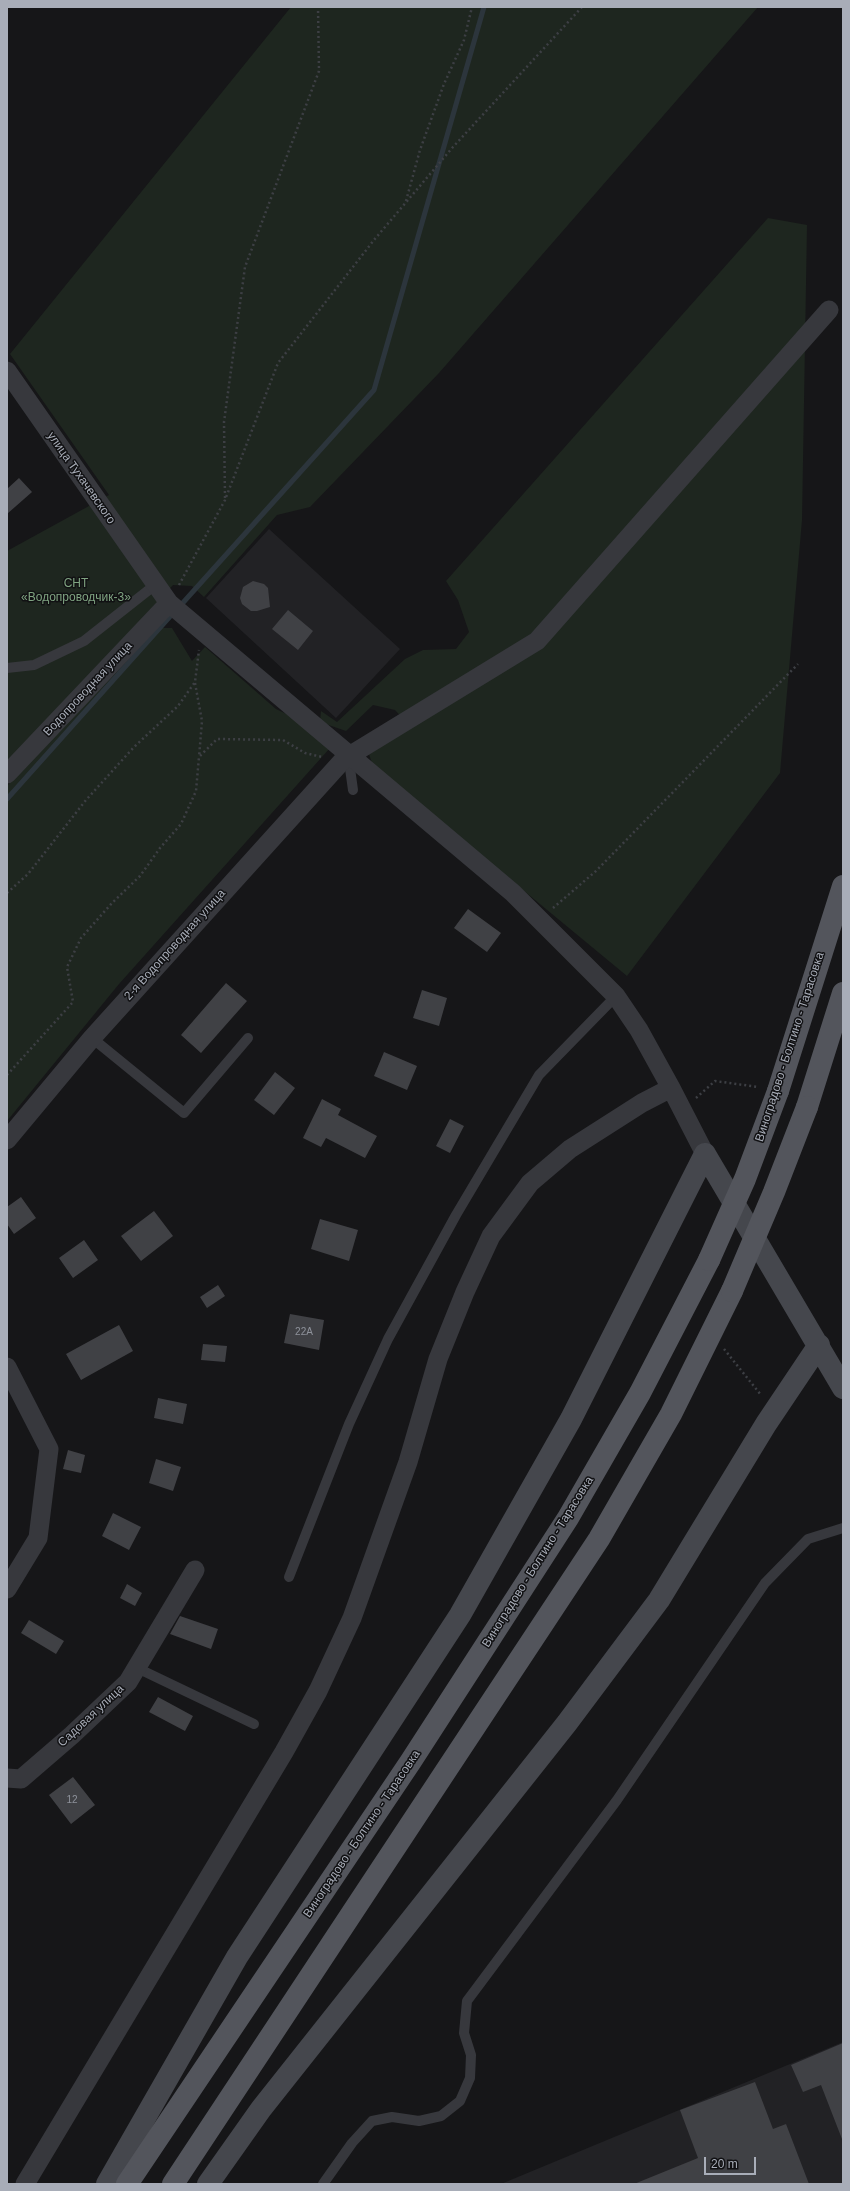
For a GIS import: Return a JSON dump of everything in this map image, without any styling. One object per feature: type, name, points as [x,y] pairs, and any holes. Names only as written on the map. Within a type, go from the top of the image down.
[{"type":"main road","name":"Виноградово - Болтино - Тарасовка","points":[[127,2184],[411,1761],[568,1518],[640,1393],[709,1260],[745,1179],[778,1090],[843,886]]},
{"type":"main road","points":[[173,2184],[599,1539],[671,1414],[732,1291],[774,1192],[807,1107],[843,993]]},
{"type":"street","name":"2-я Водопроводная улица","points":[[7,1140],[92,1038],[346,756],[537,641],[829,310]]},
{"type":"street","name":"улица Тухачевского","points":[[7,371],[169,603],[201,629],[346,756],[513,893],[616,996],[639,1030],[705,1154]]},
{"type":"street","name":"Водопроводная улица","points":[[7,774],[169,603]]},
{"type":"street","points":[[25,2184],[284,1752],[318,1691],[352,1618],[408,1462],[438,1359],[465,1292],[491,1236],[530,1183],[570,1150],[642,1103],[671,1088]]},
{"type":"street","points":[[705,1154],[843,1388]]},
{"type":"street","points":[[107,2184],[237,1957],[460,1615],[571,1419],[705,1154]]},
{"type":"street","points":[[208,2184],[261,2109],[567,1723],[660,1600],[766,1424],[819,1345]]},
{"type":"street","points":[[7,1367],[49,1449],[38,1538],[7,1589]]},
{"type":"street","name":"Садовая улица","points":[[7,1778],[21,1779],[72,1736],[128,1682],[135,1667],[195,1570]]},
{"type":"lane","points":[[7,668],[34,665],[84,641],[155,585]]},
{"type":"lane","points":[[346,756],[353,790]]},
{"type":"lane","points":[[289,1577],[349,1424],[381,1353],[456,1215],[539,1075],[616,996]]},
{"type":"lane","points":[[92,1038],[184,1113],[248,1038]]},
{"type":"lane","points":[[323,2184],[352,2143],[372,2121],[392,2117],[420,2121],[441,2116],[460,2101],[470,2078],[471,2056],[464,2033],[467,2001],[617,1800],[764,1582],[808,1539],[843,1528]]},
{"type":"lane","points":[[135,1667],[254,1724]]},
{"type":"path","points":[[225,500],[224,422],[246,268],[319,71],[318,7]]},
{"type":"path","points":[[405,203],[420,150],[441,92],[464,40],[472,7]]},
{"type":"path","points":[[169,603],[225,500],[278,363],[425,179],[582,7]]},
{"type":"path","points":[[7,1076],[72,1002],[67,967],[81,938],[112,903],[140,876],[160,848],[181,824],[196,791],[202,721],[195,682],[201,629]]},
{"type":"path","points":[[539,920],[596,871],[798,664]]},
{"type":"path","points":[[7,893],[28,874],[86,800],[134,747],[178,706],[195,682]]},
{"type":"path","points":[[199,757],[217,739],[283,740],[305,754],[346,756]]},
{"type":"path","points":[[682,1110],[715,1081],[778,1090]]},
{"type":"path","points":[[711,1334],[761,1395]]},
{"type":"shaded area","points":[[269,529],[400,649],[336,718],[206,598]]},
{"type":"shaded area","points":[[843,2042],[843,2184],[501,2184]]},
{"type":"green space","name":"СНТ «Водопроводчик-3»","points":[[291,7],[758,7],[439,373],[310,507],[277,515],[204,597],[192,586],[173,585],[7,767],[7,551],[109,495],[10,354]]},
{"type":"green space","points":[[768,218],[807,225],[802,520],[780,773],[627,976],[373,766],[368,751],[408,724],[395,710],[373,705],[346,731],[320,722],[321,711],[337,722],[405,659],[423,650],[456,649],[469,632],[458,600],[446,581]]},
{"type":"green space","points":[[154,628],[172,628],[192,661],[205,647],[276,709],[299,720],[330,748],[119,984],[7,1121],[7,786]]},
{"type":"building","points":[[19,478],[32,492],[7,514],[7,489]]},
{"type":"building","points":[[253,581],[264,584],[268,588],[270,607],[257,611],[251,611],[242,604],[240,598],[243,587]]},
{"type":"building","points":[[288,610],[313,631],[298,650],[272,629]]},
{"type":"building","points":[[468,909],[501,933],[487,952],[454,928]]},
{"type":"building","points":[[226,983],[247,1001],[201,1053],[181,1035]]},
{"type":"building","points":[[422,990],[447,998],[439,1026],[413,1018]]},
{"type":"building","points":[[384,1052],[417,1066],[407,1090],[374,1076]]},
{"type":"building","points":[[275,1072],[295,1088],[274,1115],[254,1100]]},
{"type":"building","points":[[322,1099],[341,1109],[338,1115],[377,1136],[365,1158],[326,1138],[321,1147],[303,1138]]},
{"type":"building","points":[[450,1119],[464,1126],[450,1153],[436,1146]]},
{"type":"building","points":[[21,1197],[36,1218],[14,1234],[7,1224],[7,1207]]},
{"type":"building","points":[[154,1211],[173,1236],[141,1261],[121,1236]]},
{"type":"building","points":[[320,1219],[358,1230],[349,1261],[311,1249]]},
{"type":"building","points":[[84,1240],[98,1260],[73,1278],[59,1258]]},
{"type":"building","points":[[218,1285],[225,1296],[207,1308],[200,1297]]},
{"type":"building","points":[[290,1314],[324,1320],[319,1350],[284,1343]]},
{"type":"building","points":[[119,1325],[133,1351],[81,1380],[66,1354]]},
{"type":"building","points":[[203,1344],[227,1346],[225,1362],[201,1360]]},
{"type":"building","points":[[158,1398],[187,1404],[183,1424],[154,1418]]},
{"type":"building","points":[[68,1450],[85,1455],[81,1473],[63,1469]]},
{"type":"building","points":[[156,1459],[181,1467],[173,1491],[149,1483]]},
{"type":"building","points":[[113,1513],[141,1527],[129,1550],[102,1536]]},
{"type":"building","points":[[127,1584],[142,1593],[135,1606],[120,1598]]},
{"type":"building","points":[[180,1616],[218,1629],[211,1649],[170,1634]]},
{"type":"building","points":[[29,1620],[64,1641],[56,1654],[21,1633]]},
{"type":"building","points":[[158,1697],[193,1716],[185,1731],[149,1712]]},
{"type":"building","points":[[73,1777],[95,1805],[71,1824],[49,1795]]},
{"type":"building","points":[[843,2043],[842,2139],[821,2085],[803,2092],[791,2065]]},
{"type":"building","points":[[755,2082],[773,2129],[786,2124],[809,2184],[634,2184],[698,2158],[680,2110]]},
{"type":"waterway","points":[[180,606],[374,390],[484,7]]},
{"type":"waterway","points":[[7,799],[174,612]]}]
